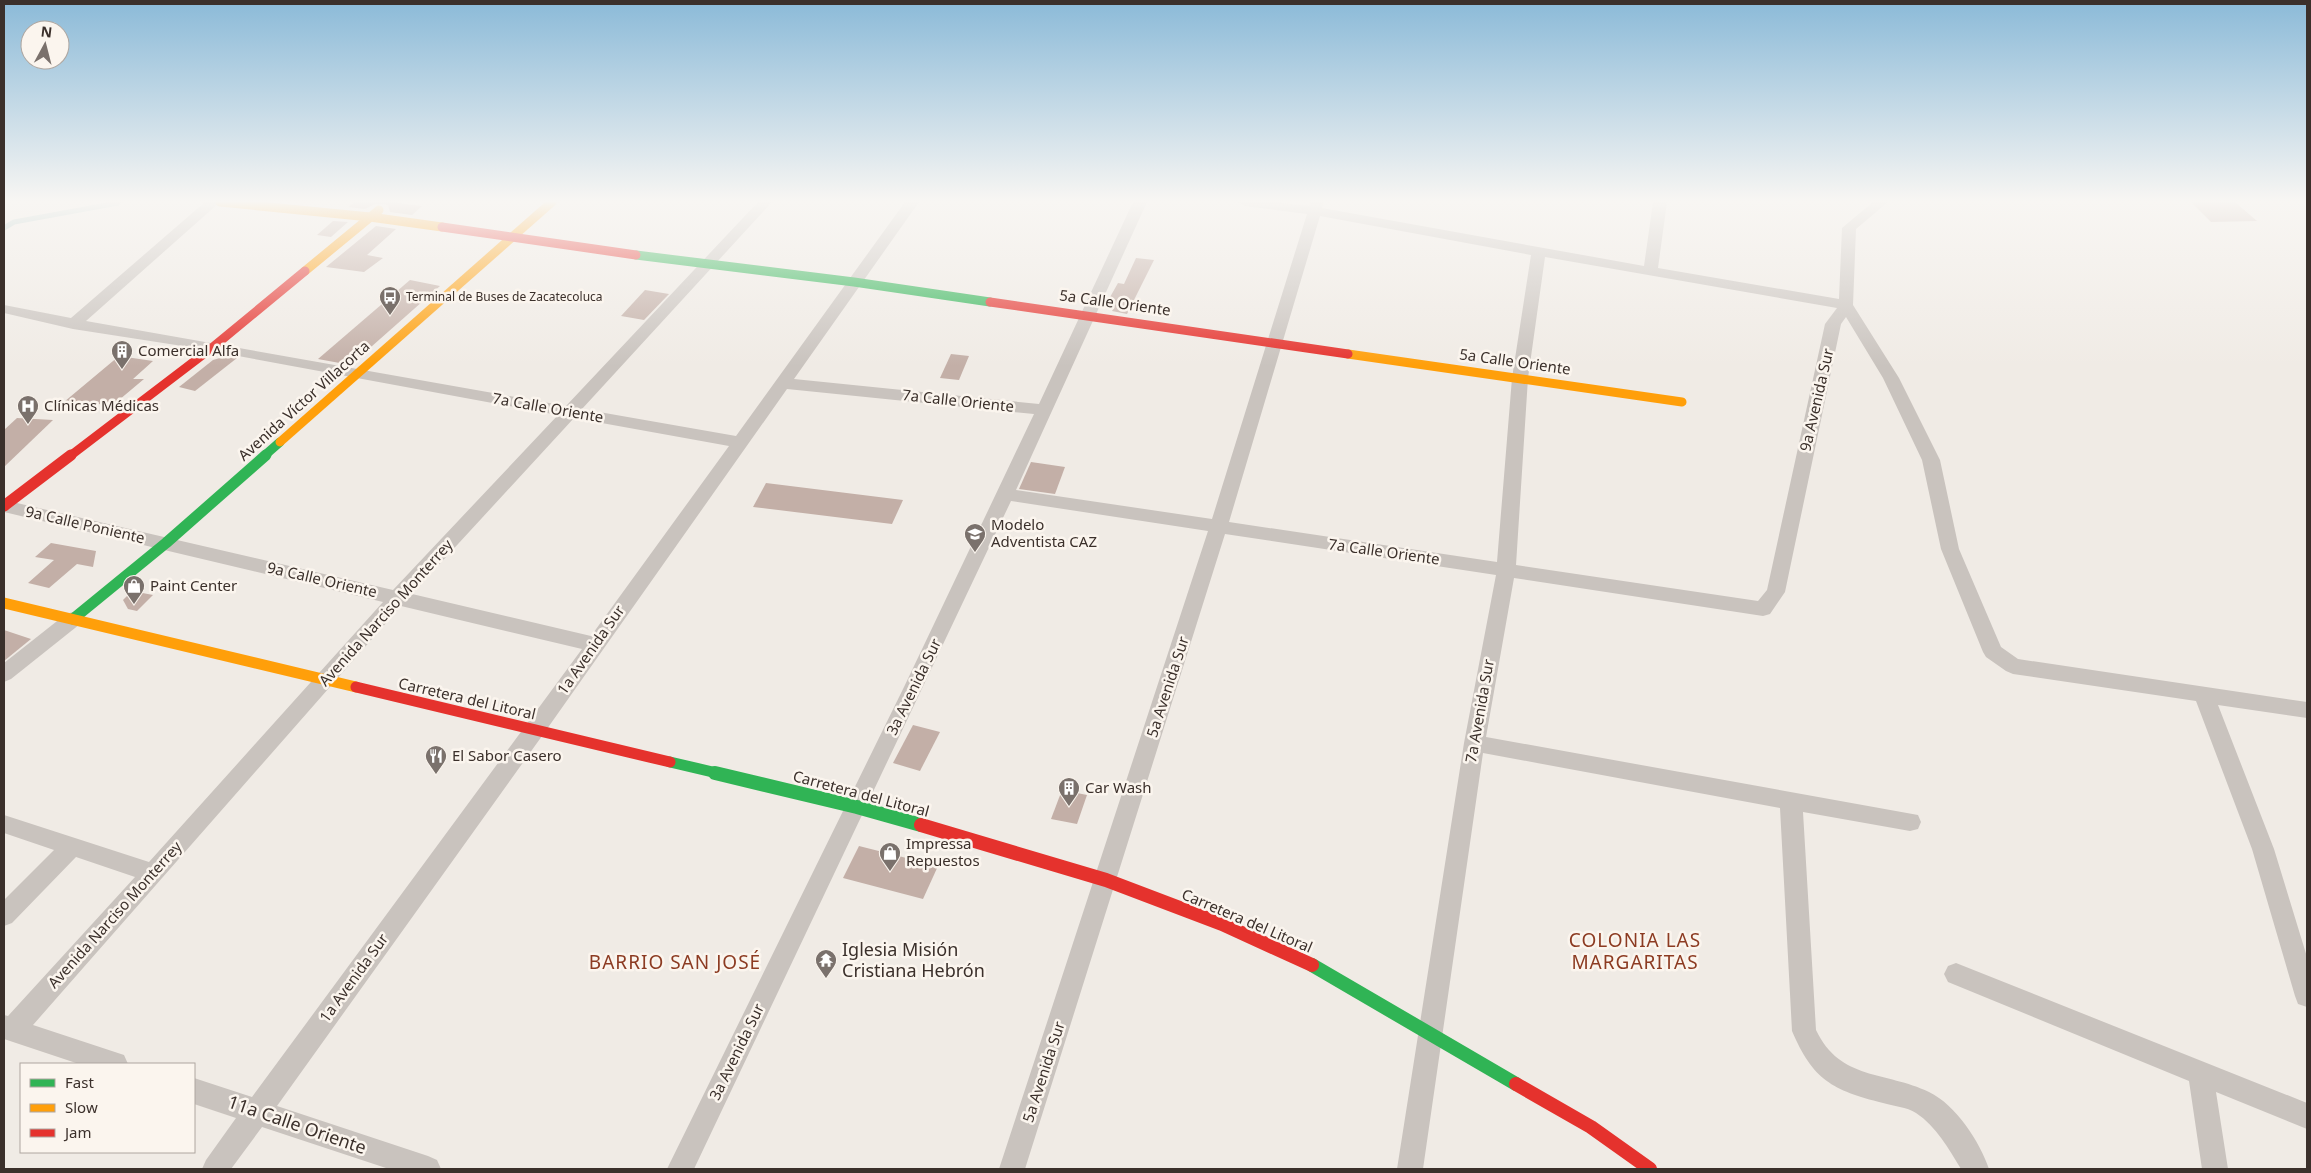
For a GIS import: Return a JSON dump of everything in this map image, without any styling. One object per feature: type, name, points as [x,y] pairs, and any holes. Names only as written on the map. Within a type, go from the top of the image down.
[{"type":"main road","points":[[4,506],[213,347],[322,257]]},
{"type":"main road","name":"Avenida Víctor Villacorta","points":[[72,619],[166,543],[491,257]]},
{"type":"main road","name":"5a Calle Oriente","points":[[648,257],[854,282],[1089,315],[1682,402]]},
{"type":"main road","name":"Carretera del Litoral","points":[[4,603],[857,807],[1106,880],[1222,924],[1316,967],[1591,1127],[1650,1169]]},
{"type":"street","points":[[73,324],[150,257]]},
{"type":"street","name":"Avenida Narciso Monterrey","points":[[8,1028],[153,873],[326,681],[397,598],[715,257]]},
{"type":"street","name":"1a Avenida Sur","points":[[214,1169],[534,730],[872,257]]},
{"type":"street","name":"3a Avenida Sur","points":[[680,1169],[857,807],[1006,494],[1115,257]]},
{"type":"street","name":"5a Avenida Sur","points":[[1012,1169],[1218,527],[1300,257]]},
{"type":"street","name":"7a Avenida Sur","points":[[1410,1169],[1474,744],[1506,570],[1520,378],[1538,257]]},
{"type":"street","points":[[1567,257],[1846,305]]},
{"type":"street","points":[[1650,271],[1652,257]]},
{"type":"street","points":[[1848,257],[1846,305],[1891,378],[1931,460],[1950,549],[1994,652],[2013,666],[2307,710]]},
{"type":"street","name":"9a Avenida Sur","points":[[1763,609],[1776,592],[1833,324],[1846,305]]},
{"type":"street","name":"7a Calle Oriente","points":[[4,309],[73,324],[213,347],[356,375],[739,442]]},
{"type":"street","name":"7a Calle Oriente","points":[[782,383],[1045,410]]},
{"type":"street","name":"7a Calle Oriente","points":[[1006,494],[1763,609]]},
{"type":"street","name":"9a Calle Poniente","points":[[4,506],[166,543]]},
{"type":"street","name":"9a Calle Oriente","points":[[166,543],[594,644]]},
{"type":"street","points":[[4,674],[72,619]]},
{"type":"street","points":[[2204,695],[2262,849],[2307,996]]},
{"type":"street","points":[[1474,744],[1910,822]]},
{"type":"street","points":[[1791,801],[1804,1030],[1811,1050],[1828,1068],[1848,1081],[1923,1102],[1942,1117],[1962,1144],[1976,1169]]},
{"type":"street","points":[[4,824],[153,873]]},
{"type":"street","points":[[4,916],[72,847]]},
{"type":"street","points":[[1956,974],[2307,1116]]},
{"type":"street","points":[[8,1028],[112,1063]]},
{"type":"street","points":[[2200,1072],[2215,1169]]},
{"type":"street","name":"11a Calle Oriente","points":[[195,1091],[428,1169]]},
{"type":"building","points":[[339,257],[383,258],[364,272],[326,267]]},
{"type":"building","points":[[1136,258],[1154,260],[1127,314],[1112,311],[1114,308],[1105,306],[1118,283],[1124,284]]},
{"type":"building","name":"Terminal de Buses de Zacatecoluca","points":[[410,280],[440,286],[354,362],[345,364],[318,359]]},
{"type":"building","points":[[645,290],[669,294],[644,320],[621,316]]},
{"type":"building","points":[[951,354],[969,356],[959,380],[940,378]]},
{"type":"building","name":"Comercial Alfa","points":[[119,356],[153,361],[133,379],[144,379],[113,405],[64,402]]},
{"type":"building","points":[[227,356],[237,358],[195,391],[179,387],[213,360]]},
{"type":"building","points":[[17,418],[53,420],[4,467],[4,430]]},
{"type":"building","points":[[1031,462],[1065,467],[1055,494],[1019,489]]},
{"type":"building","points":[[766,483],[903,500],[892,524],[753,507]]},
{"type":"building","points":[[51,543],[96,551],[93,567],[77,564],[49,588],[28,583],[54,560],[35,557]]},
{"type":"building","name":"Paint Center","points":[[132,591],[153,595],[137,611],[128,609],[123,600]]},
{"type":"building","points":[[4,630],[31,639],[4,661]]},
{"type":"building","points":[[913,725],[940,732],[920,771],[893,763]]},
{"type":"building","name":"Car Wash","points":[[1062,790],[1087,795],[1077,824],[1051,819]]},
{"type":"building","name":"Impressa Repuestos","points":[[859,846],[938,866],[923,899],[843,878]]},
{"type":"traffic: fast","points":[[650,257],[854,282],[990,302]]},
{"type":"traffic: fast","points":[[73,619],[166,543],[280,442]]},
{"type":"traffic: fast","points":[[670,762],[857,807],[921,825]]},
{"type":"traffic: fast","points":[[1312,965],[1516,1084]]},
{"type":"traffic: slow","points":[[305,271],[322,257]]},
{"type":"traffic: slow","points":[[280,442],[490,257]]},
{"type":"traffic: slow","points":[[1348,354],[1682,402]]},
{"type":"traffic: slow","points":[[4,603],[356,687]]},
{"type":"traffic: jam","points":[[4,506],[213,347],[305,271]]},
{"type":"traffic: jam","points":[[990,302],[1348,354]]},
{"type":"traffic: jam","points":[[356,687],[670,762]]},
{"type":"traffic: jam","points":[[921,825],[1106,880],[1222,924],[1312,965]]},
{"type":"traffic: jam","points":[[1516,1084],[1591,1127],[1650,1169]]},
{"type":"place","name":"Terminal de Buses de Zacatecoluca","points":[[390,316]]},
{"type":"place","name":"Comercial Alfa","points":[[122,370]]},
{"type":"place","name":"Clínicas Médicas","points":[[28,425]]},
{"type":"place","name":"Modelo Adventista CAZ","points":[[975,553]]},
{"type":"place","name":"Paint Center","points":[[134,605]]},
{"type":"place","name":"El Sabor Casero","points":[[436,775]]},
{"type":"place","name":"Car Wash","points":[[1069,807]]},
{"type":"place","name":"Impressa Repuestos","points":[[890,872]]},
{"type":"place","name":"Iglesia Misión Cristiana Hebrón","points":[[826,979]]},
{"type":"district","name":"COLONIA LAS MARGARITAS","points":[[1635,951]]},
{"type":"district","name":"BARRIO SAN JOSÉ","points":[[675,962]]}]
